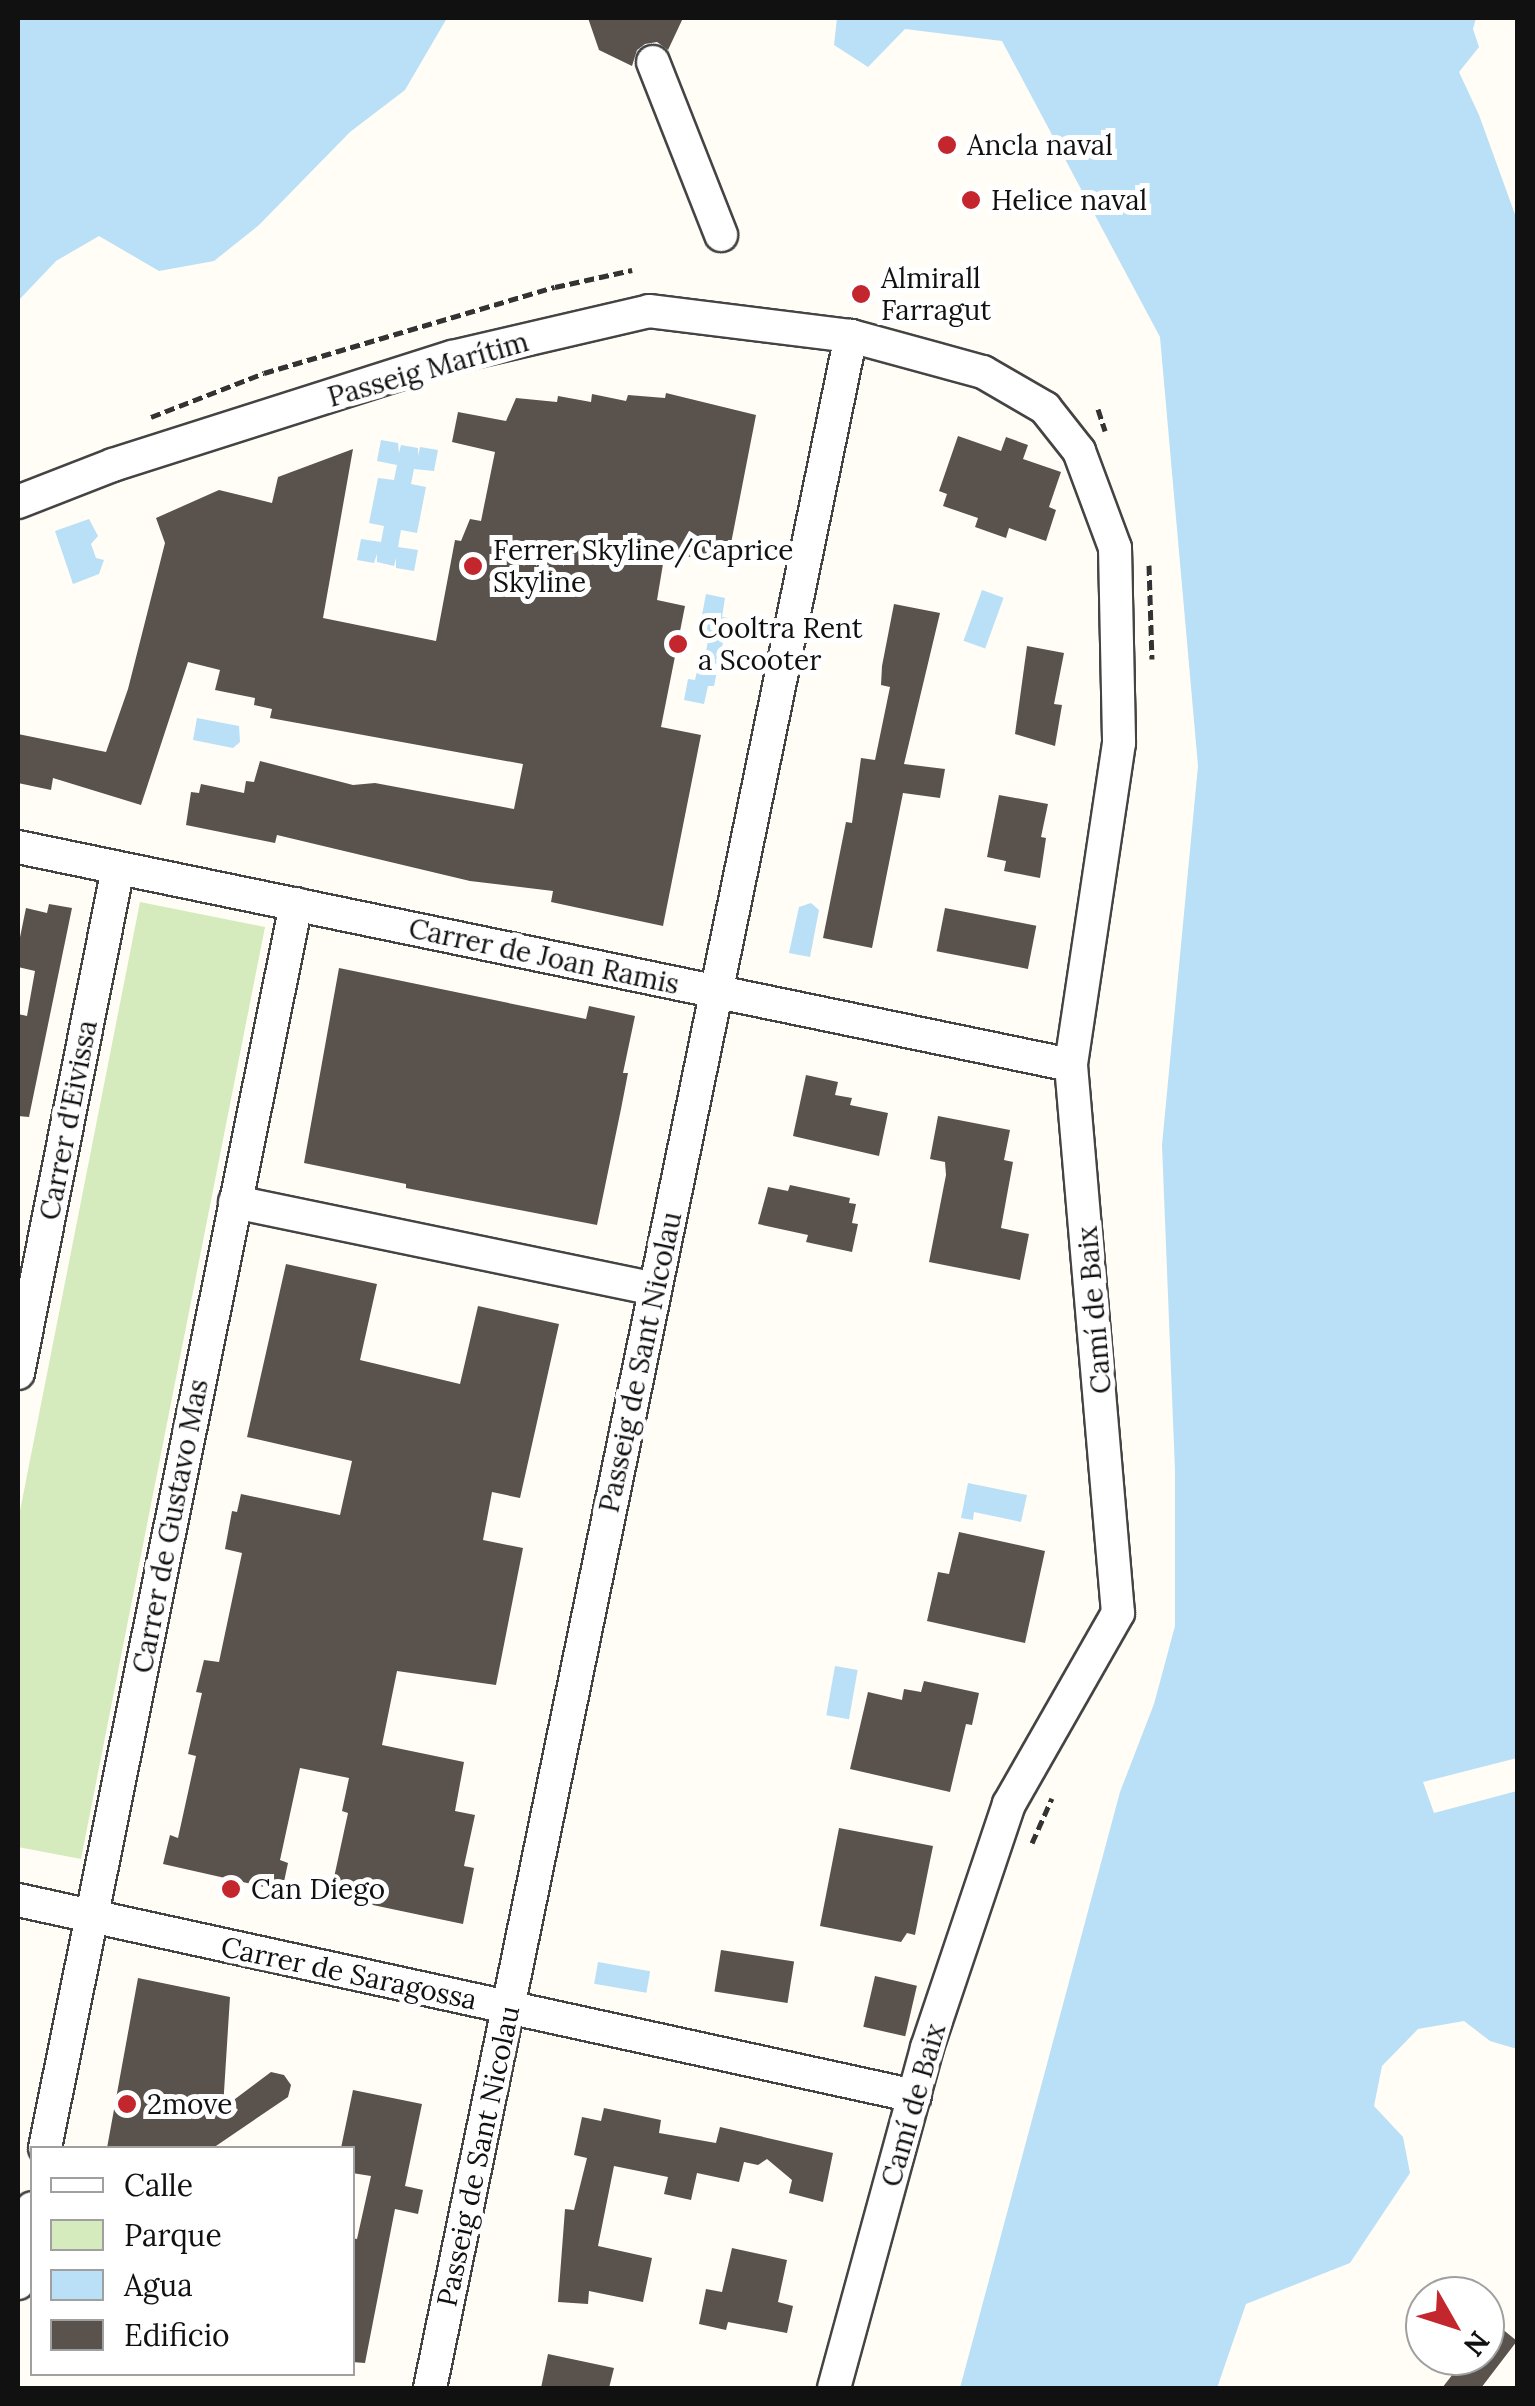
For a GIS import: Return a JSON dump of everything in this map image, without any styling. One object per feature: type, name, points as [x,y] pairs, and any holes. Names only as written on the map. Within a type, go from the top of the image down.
[{"type":"street","points":[[653,62],[721,234]]},
{"type":"street","name":"Passeig Marítim","points":[[18,502],[114,465],[452,358],[649,311],[851,336]]},
{"type":"street","name":"Passeig de Sant Nicolau","points":[[430,2388],[851,336]]},
{"type":"street","name":"Camí de Baix","points":[[834,2388],[927,2048],[1009,1804],[1118,1612],[1071,1065],[1119,743],[1115,548],[1079,450],[1044,408],[983,372],[851,336]]},
{"type":"street","name":"Carrer de Joan Ramis","points":[[18,847],[1071,1065]]},
{"type":"street","name":"Carrer d'Eivissa","points":[[18,1373],[118,868]]},
{"type":"street","name":"Carrer de Gustavo Mas","points":[[44,2146],[296,904]]},
{"type":"street","points":[[236,1202],[655,1289]]},
{"type":"street","name":"Carrer de Saragossa","points":[[18,1900],[915,2096]]},
{"type":"street","points":[[18,2283],[30,2219]]},
{"type":"path","points":[[140,421],[264,372],[555,287],[632,270]]},
{"type":"green space","points":[[140,902],[265,927],[81,1859],[18,1847],[18,1521]]},
{"type":"water","points":[[18,18],[447,18],[405,90],[350,132],[259,225],[214,261],[159,271],[99,236],[56,261],[18,301]]},
{"type":"water","points":[[837,18],[1476,18],[1473,29],[1479,47],[1459,72],[1517,220],[1517,1758],[1423,1782],[1434,1813],[1517,1791],[1517,2049],[1490,2041],[1464,2021],[1418,2029],[1382,2066],[1374,2106],[1403,2137],[1410,2173],[1350,2263],[1246,2304],[1217,2388],[960,2388],[1120,1792],[1154,1704],[1175,1626],[1175,1471],[1162,1145],[1198,766],[1160,337],[1002,41],[905,29],[868,67],[834,45]]},
{"type":"water","points":[[381,440],[398,443],[399,453],[401,445],[418,448],[418,456],[420,447],[438,450],[434,471],[414,469],[411,484],[426,487],[417,533],[401,530],[398,547],[418,550],[414,571],[396,568],[396,558],[394,566],[377,562],[377,554],[374,563],[357,560],[361,539],[381,542],[384,526],[369,523],[378,478],[394,480],[397,465],[377,461]]},
{"type":"water","points":[[89,519],[98,536],[91,544],[96,558],[104,560],[99,574],[73,584],[55,531]]},
{"type":"water","points":[[982,590],[1004,598],[985,649],[964,641]]},
{"type":"water","points":[[706,594],[725,598],[722,617],[728,618],[714,686],[708,686],[704,704],[684,700],[688,679],[695,680],[699,663],[704,663],[709,635],[704,634],[708,617],[702,615]]},
{"type":"water","points":[[197,718],[239,726],[240,742],[233,748],[193,740]]},
{"type":"water","points":[[811,903],[819,910],[810,957],[789,953],[799,907]]},
{"type":"water","points":[[968,1483],[1027,1495],[1021,1522],[974,1512],[973,1520],[961,1518]]},
{"type":"water","points":[[835,1666],[858,1670],[849,1719],[826,1715]]},
{"type":"water","points":[[598,1962],[650,1971],[646,1993],[594,1984]]},
{"type":"building","points":[[588,18],[683,18],[668,50],[657,42],[645,44],[637,50],[632,66],[599,50]]},
{"type":"building","points":[[666,393],[756,415],[727,564],[665,552],[657,600],[685,606],[661,727],[701,735],[663,926],[551,902],[553,891],[470,881],[277,835],[275,843],[186,825],[191,792],[199,793],[201,784],[244,793],[246,781],[254,782],[260,761],[353,785],[375,783],[514,809],[523,764],[270,718],[272,709],[254,705],[255,698],[215,690],[220,670],[188,662],[141,805],[53,778],[51,790],[18,783],[18,734],[106,752],[128,689],[165,543],[156,518],[219,490],[272,503],[278,477],[353,449],[323,618],[436,641],[455,540],[461,541],[470,519],[481,521],[495,452],[452,442],[458,412],[506,421],[516,398],[557,402],[558,396],[591,402],[592,394],[626,401],[628,395],[665,398]]},
{"type":"building","points":[[958,436],[1001,451],[1006,437],[1028,445],[1023,459],[1061,472],[1049,507],[1056,510],[1046,541],[1009,528],[1006,538],[975,527],[978,518],[943,506],[947,494],[939,491]]},
{"type":"building","points":[[894,604],[940,613],[904,764],[945,769],[940,798],[903,793],[872,948],[823,938],[846,822],[852,823],[861,758],[875,760],[890,687],[881,685]]},
{"type":"building","points":[[1027,646],[1064,653],[1054,704],[1062,705],[1055,746],[1015,734]]},
{"type":"building","points":[[999,795],[1048,804],[1041,837],[1046,838],[1040,878],[1004,871],[1006,861],[987,857]]},
{"type":"building","points":[[49,904],[72,908],[29,1117],[18,1116],[18,1014],[27,1016],[35,971],[18,967],[18,947],[26,908],[47,913]]},
{"type":"building","points":[[945,908],[1036,926],[1028,969],[937,951]]},
{"type":"building","points":[[339,968],[586,1019],[589,1006],[635,1016],[623,1073],[628,1073],[597,1225],[406,1188],[406,1184],[304,1163]]},
{"type":"building","points":[[806,1075],[838,1082],[835,1095],[852,1098],[850,1105],[888,1113],[879,1156],[793,1136]]},
{"type":"building","points":[[938,1116],[1010,1130],[1004,1160],[1013,1162],[1001,1228],[1029,1234],[1020,1280],[929,1262],[946,1175],[945,1162],[930,1159]]},
{"type":"building","points":[[790,1185],[850,1198],[849,1203],[856,1204],[852,1223],[858,1224],[852,1252],[806,1242],[808,1235],[758,1224],[768,1187],[788,1191]]},
{"type":"building","points":[[286,1264],[377,1284],[360,1360],[460,1384],[478,1306],[559,1324],[520,1498],[492,1492],[483,1540],[523,1548],[496,1685],[397,1671],[382,1745],[464,1762],[455,1811],[475,1815],[464,1866],[474,1868],[463,1924],[330,1896],[348,1813],[342,1811],[349,1778],[300,1768],[280,1860],[288,1863],[282,1891],[163,1864],[170,1835],[178,1838],[196,1756],[188,1754],[202,1693],[196,1692],[204,1660],[219,1662],[242,1553],[225,1549],[232,1511],[237,1512],[241,1494],[340,1515],[352,1461],[247,1437]]},
{"type":"building","points":[[959,1532],[1045,1551],[1025,1643],[927,1621],[938,1572],[949,1574]]},
{"type":"building","points":[[924,1681],[979,1693],[972,1725],[966,1724],[950,1792],[850,1769],[868,1692],[902,1700],[904,1689],[921,1692]]},
{"type":"building","points":[[839,1828],[933,1846],[915,1935],[907,1933],[901,1942],[820,1926]]},
{"type":"building","points":[[721,1950],[794,1962],[788,2003],[714,1991]]},
{"type":"building","points":[[875,1976],[917,1986],[905,2036],[863,2027]]},
{"type":"building","points":[[138,1978],[230,1997],[223,2108],[271,2072],[284,2075],[291,2085],[288,2097],[216,2146],[107,2146]]},
{"type":"building","points":[[353,2090],[422,2104],[405,2186],[423,2190],[418,2214],[395,2209],[365,2363],[355,2362],[355,2239],[371,2176],[355,2173],[355,2146],[341,2146]]},
{"type":"building","points":[[604,2108],[661,2120],[659,2133],[716,2143],[720,2127],[833,2153],[823,2202],[789,2193],[792,2180],[767,2159],[758,2165],[744,2162],[739,2182],[697,2173],[691,2200],[664,2194],[668,2177],[614,2166],[598,2246],[652,2258],[643,2302],[589,2291],[588,2304],[558,2302],[565,2209],[574,2210],[587,2158],[574,2155],[582,2117],[601,2121]]},
{"type":"building","points":[[732,2248],[787,2260],[778,2302],[793,2306],[787,2333],[728,2322],[726,2330],[699,2324],[706,2289],[722,2292]]},
{"type":"building","points":[[1505,2331],[1517,2341],[1505,2357]]},
{"type":"building","points":[[548,2354],[614,2368],[609,2388],[541,2388]]},
{"type":"building","points":[[1451,2376],[1490,2376],[1481,2388],[1442,2388]]},
{"type":"place","name":"Ancla naval","points":[[947,145]]},
{"type":"place","name":"Helice naval","points":[[971,200]]},
{"type":"place","name":"Almirall Farragut","points":[[861,294]]},
{"type":"place","name":"Ferrer Skyline/Caprice Skyline","points":[[473,566]]},
{"type":"place","name":"Cooltra Rent a Scooter","points":[[678,644]]},
{"type":"place","name":"Can Diego","points":[[231,1889]]},
{"type":"place","name":"2move","points":[[127,2104]]}]
